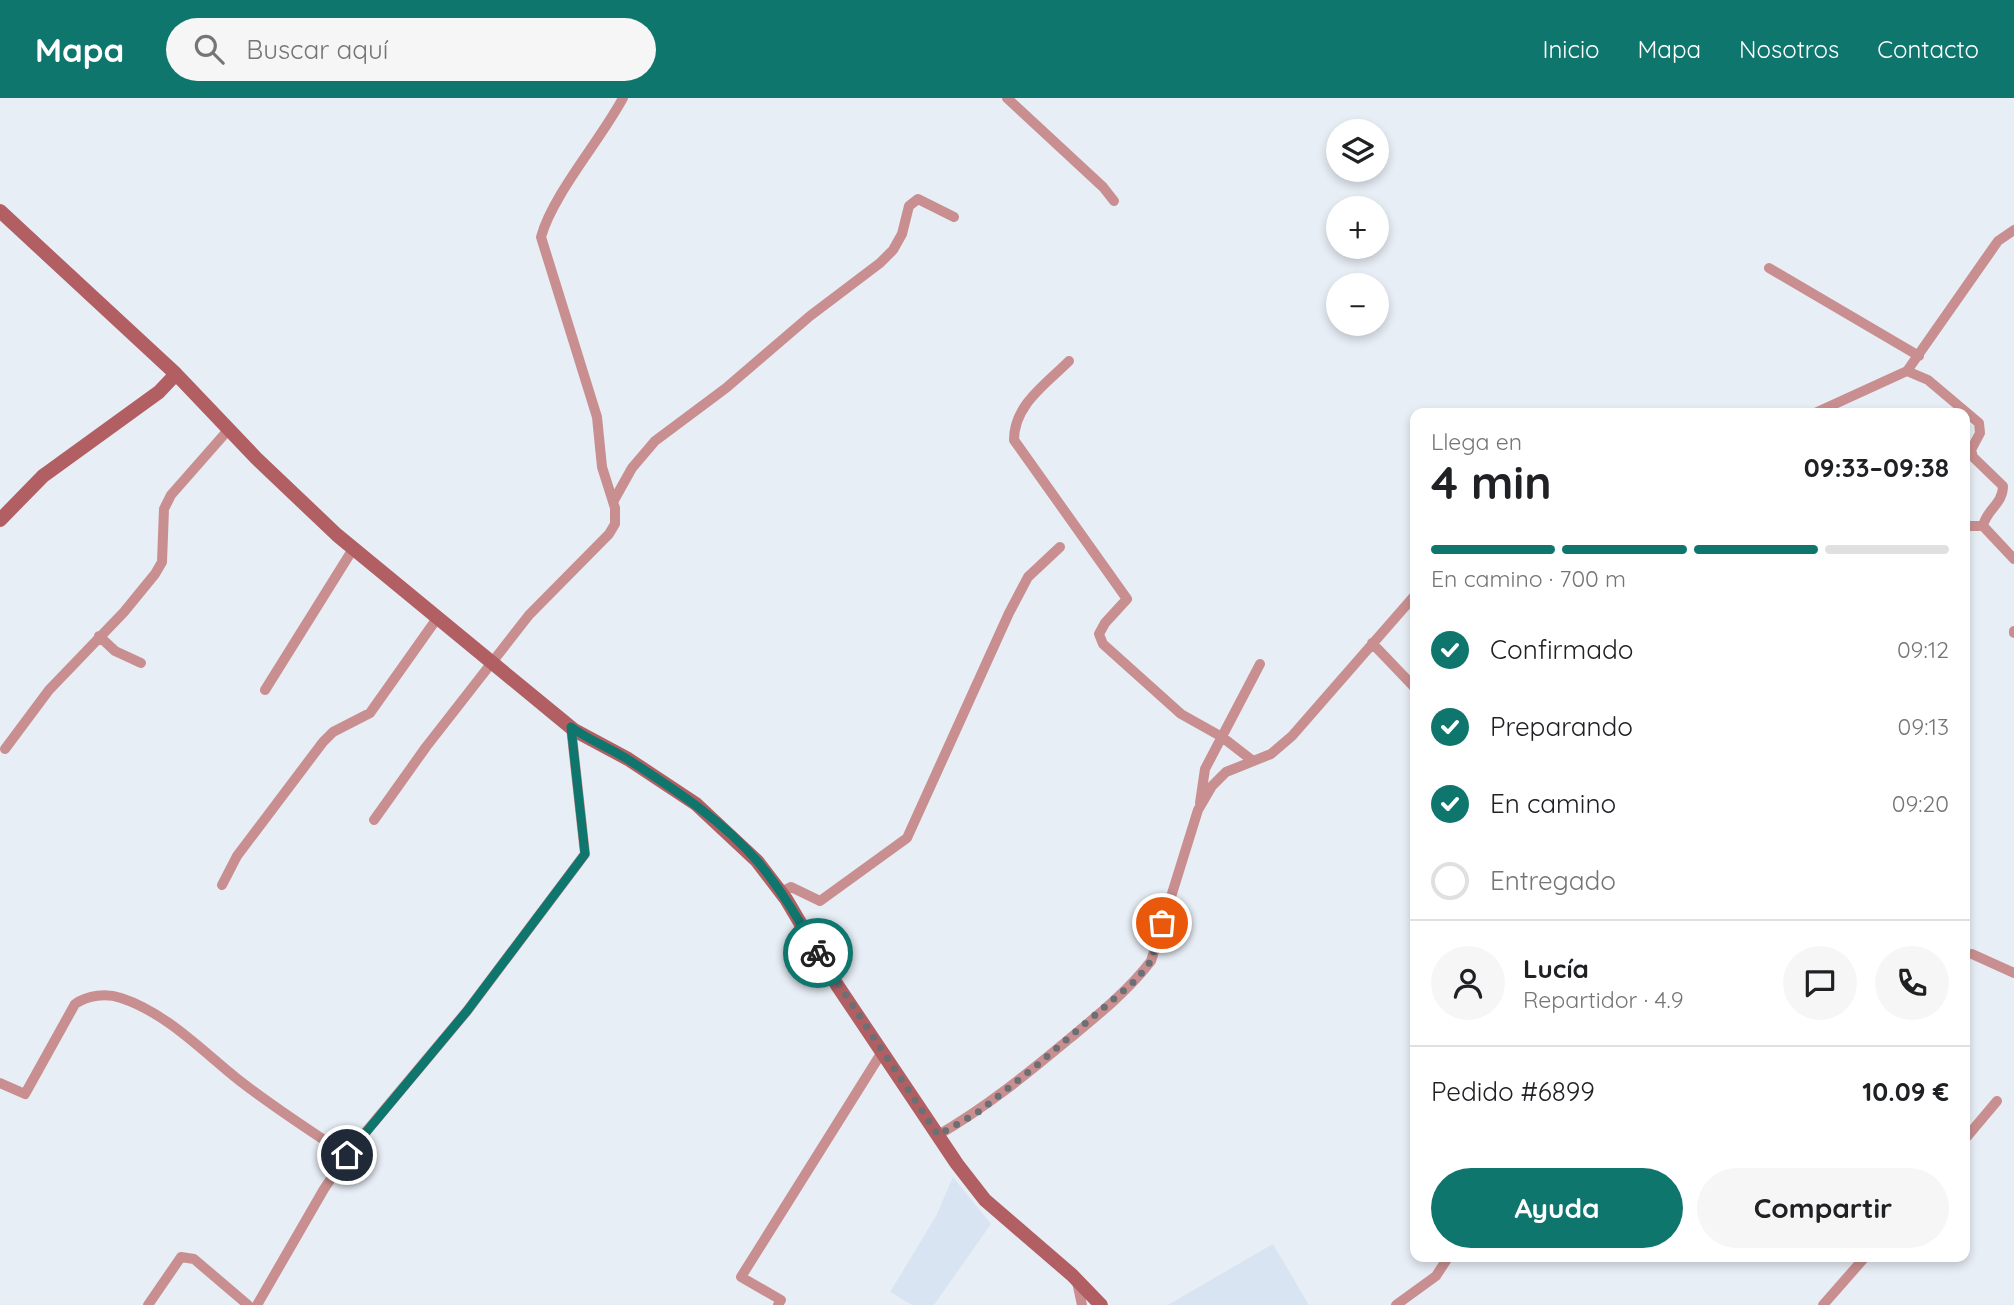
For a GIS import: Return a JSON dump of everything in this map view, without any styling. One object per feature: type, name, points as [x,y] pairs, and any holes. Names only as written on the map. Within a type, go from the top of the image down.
[{"type":"main road","points":[[0,211],[176,374],[353,549],[571,727],[628,759],[696,804],[757,861],[780,892],[882,1052],[985,1200],[1077,1280],[1101,1305]]},
{"type":"main road","points":[[0,520],[43,476],[159,392],[176,374]]},
{"type":"street","points":[[374,820],[426,747],[528,615],[609,534],[615,524],[613,502],[602,467],[597,417],[541,237],[546,219],[623,98]]},
{"type":"street","points":[[1007,98],[1103,187],[1114,201]]},
{"type":"street","points":[[613,502],[632,468],[655,441],[726,388],[810,316],[880,263],[893,250],[902,234],[909,206],[918,199],[954,217]]},
{"type":"street","points":[[1826,408],[1907,370],[1998,242],[2014,230]]},
{"type":"street","points":[[1769,268],[1919,356]]},
{"type":"street","points":[[1069,361],[1020,410],[1014,425],[1014,440],[1127,599],[1105,623],[1099,634],[1103,644],[1181,714],[1222,737],[1253,761]]},
{"type":"street","points":[[1907,370],[1928,380],[1961,408]]},
{"type":"street","points":[[1970,415],[1979,423],[1980,433],[1971,450],[1973,457],[2003,486],[2003,496],[1985,518],[1983,526]]},
{"type":"street","points":[[5,749],[49,691],[124,612],[155,574],[162,562],[164,509],[171,495],[229,429]]},
{"type":"street","points":[[1970,526],[1983,526],[2014,559]]},
{"type":"street","points":[[780,892],[791,887],[820,901],[907,838],[1009,613],[1028,577],[1060,547]]},
{"type":"street","points":[[265,690],[353,549]]},
{"type":"street","points":[[1198,810],[1212,786],[1226,772],[1271,754],[1292,736],[1410,601]]},
{"type":"street","points":[[222,885],[237,856],[323,742],[333,732],[370,713],[438,618]]},
{"type":"street","points":[[99,636],[115,651],[141,663]]},
{"type":"street","points":[[1372,643],[1410,683]]},
{"type":"street","points":[[938,1135],[977,1113],[1036,1066],[1137,979],[1151,961],[1198,810],[1205,769],[1260,664]]},
{"type":"street","points":[[257,1305],[324,1189],[347,1155],[467,1011],[585,854],[571,727]]},
{"type":"street","points":[[1972,954],[2014,973]]},
{"type":"street","points":[[0,1083],[25,1094],[75,1004],[88,996],[118,996],[147,1010],[187,1037],[287,1117],[347,1155]]},
{"type":"street","points":[[778,1305],[781,1300],[741,1277],[882,1052]]},
{"type":"street","points":[[1970,1133],[1997,1101]]},
{"type":"street","points":[[148,1305],[181,1257],[194,1259],[248,1305]]},
{"type":"street","points":[[1396,1305],[1436,1276],[1445,1262]]},
{"type":"street","points":[[1823,1305],[1861,1262]]},
{"type":"street","points":[[1077,1280],[1083,1305]]},
{"type":"shaded area","points":[[953,1177],[991,1224],[934,1305],[912,1305],[890,1292],[936,1216]]},
{"type":"shaded area","points":[[1273,1244],[1309,1305],[1168,1305],[1202,1285]]},
{"type":"way so far","points":[[818,953],[938,1135],[977,1113],[1089,1022],[1137,979],[1151,961],[1162,923]]},
{"type":"route","points":[[347,1155],[467,1011],[585,854],[571,727],[628,759],[696,804],[728,833],[757,861],[786,898],[818,953]]}]
